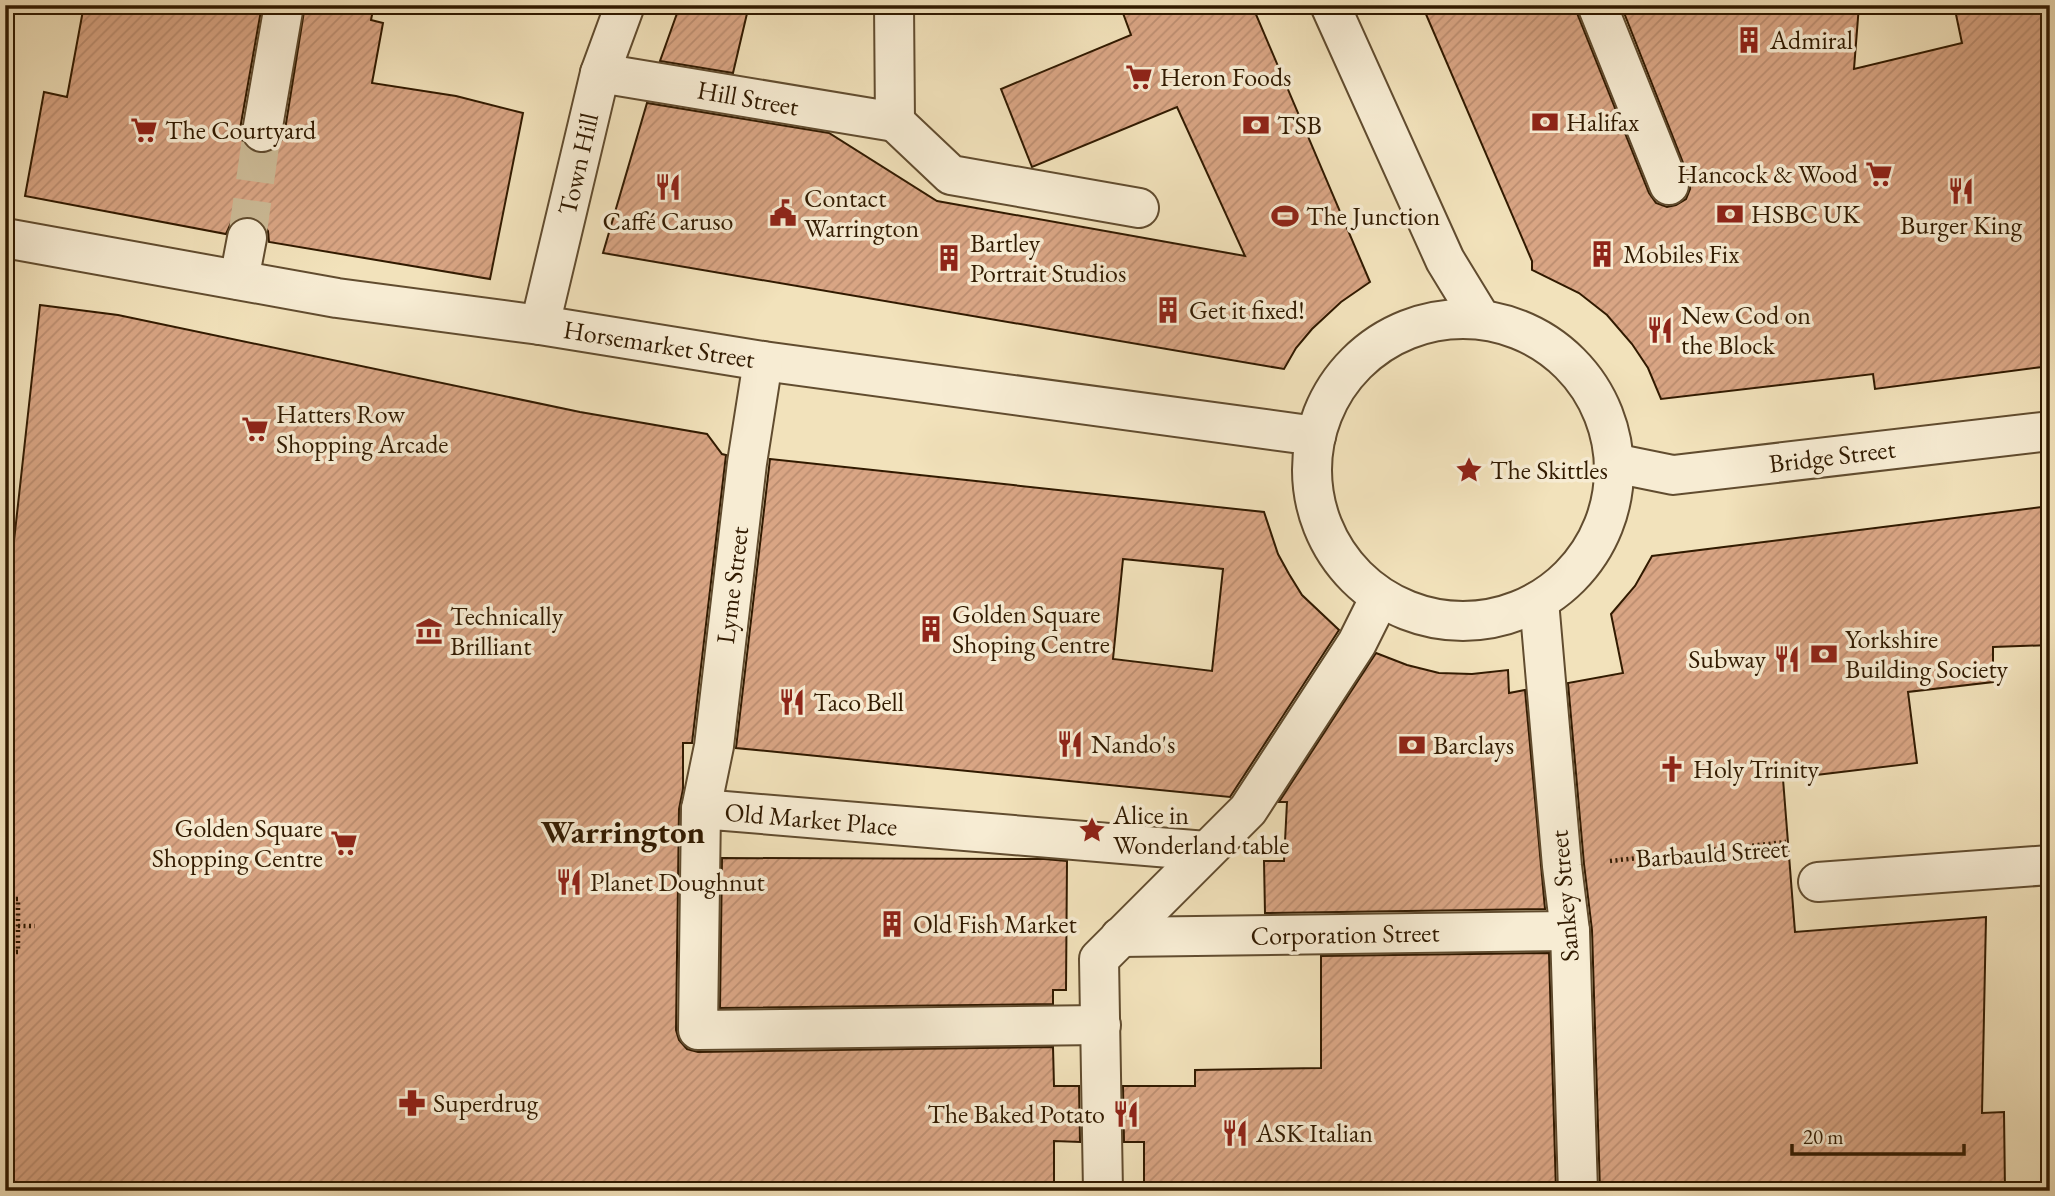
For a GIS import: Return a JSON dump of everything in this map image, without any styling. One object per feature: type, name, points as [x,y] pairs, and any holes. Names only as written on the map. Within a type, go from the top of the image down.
[{"type":"street","points":[[262,132],[284,5]]},
{"type":"street","name":"Town Hill","points":[[541,325],[600,73],[625,5]]},
{"type":"street","points":[[894,5],[895,122],[951,175],[1139,208]]},
{"type":"street","points":[[1330,5],[1445,260],[1482,319]]},
{"type":"street","points":[[1597,5],[1669,185]]},
{"type":"street","name":"Hill Street","points":[[600,73],[895,122]]},
{"type":"street","name":"Horsemarket Street","points":[[5,238],[337,298],[541,325],[763,361],[1316,436]]},
{"type":"street","points":[[239,280],[247,238]]},
{"type":"street","points":[[1482,319],[1522,330],[1558,352],[1588,384],[1606,421],[1614,463],[1610,505],[1595,543],[1571,576],[1539,601],[1499,618],[1455,621],[1413,613],[1380,597],[1352,573],[1330,543],[1316,509],[1312,472],[1316,436],[1332,394],[1360,360],[1395,334],[1437,321],[1482,319]]},
{"type":"street","name":"Lyme Street","points":[[701,809],[714,746],[745,477],[763,361]]},
{"type":"street","name":"Bridge Street","points":[[1614,463],[1673,475],[2050,431]]},
{"type":"street","points":[[1103,1191],[1099,958],[1248,810],[1357,643],[1380,597]]},
{"type":"street","name":"Sankey Street","points":[[1539,601],[1570,932],[1578,1191]]},
{"type":"street","name":"Old Market Place","points":[[1101,1025],[698,1030],[701,809],[1206,851]]},
{"type":"street","name":"Barbauld Street","points":[[1818,882],[2050,865]]},
{"type":"street","name":"Corporation Street","points":[[1120,937],[1570,932]]},
{"type":"path","name":"Barbauld Street","points":[[1562,866],[1797,841],[1818,882]]},
{"type":"path","points":[[5,899],[18,899],[18,952],[5,952]]},
{"type":"path","points":[[18,926],[35,926]]},
{"type":"building","name":"The Courtyard","points":[[84,5],[262,5],[240,129],[242,140],[248,148],[259,154],[269,153],[278,146],[284,136],[305,5],[374,5],[371,20],[383,23],[372,83],[456,96],[523,113],[490,279],[269,242],[268,231],[262,222],[250,216],[231,223],[226,234],[25,196],[44,92],[67,97]]},
{"type":"building","points":[[680,5],[749,5],[733,73],[660,61]]},
{"type":"building","points":[[1120,5],[1252,5],[1370,282],[1341,302],[1312,329],[1296,348],[1284,369],[603,253],[647,103],[829,133],[937,201],[1245,256],[1177,107],[1032,167],[1001,89],[1131,35]]},
{"type":"building","points":[[1422,5],[1576,5],[1649,193],[1656,203],[1667,207],[1686,199],[1690,189],[1689,178],[1621,5],[1859,5],[1854,69],[1962,43],[1954,5],[2046,5],[2050,28],[2050,366],[1875,389],[1873,374],[1661,399],[1648,368],[1607,315],[1579,293],[1532,270],[1532,261]]},
{"type":"building","name":"Golden Square Shopping Centre","points":[[40,305],[118,315],[580,412],[707,434],[722,454],[726,455],[692,743],[683,743],[683,789],[679,809],[676,1030],[679,1040],[687,1049],[698,1052],[1053,1047],[1054,1086],[1079,1086],[1080,1142],[1054,1141],[1054,1191],[5,1191],[5,568],[11,568]]},
{"type":"building","name":"Golden Square Shoping Centre","points":[[770,459],[1264,512],[1278,554],[1302,595],[1339,630],[1230,797],[736,748]],"holes":[[[1123,559],[1223,569],[1212,671],[1113,659]]]},
{"type":"building","points":[[2050,506],[2050,645],[1993,647],[1993,682],[1908,692],[1917,763],[1783,779],[1795,932],[1986,917],[1982,1113],[2004,1112],[2005,1191],[1600,1191],[1592,930],[1568,683],[1623,673],[1611,614],[1635,586],[1652,556]]},
{"type":"building","points":[[1376,653],[1439,673],[1472,674],[1508,670],[1509,693],[1525,690],[1545,909],[1265,913],[1264,861],[1284,861],[1287,802],[1279,802]]},
{"type":"building","name":"Old Fish Market","points":[[722,858],[1067,861],[1066,990],[1053,990],[1053,1004],[720,1008]]},
{"type":"building","points":[[1549,953],[1556,1191],[1144,1191],[1144,1142],[1124,1142],[1123,1086],[1195,1086],[1195,1070],[1321,1068],[1321,956]]},
{"type":"tunnel","points":[[247,238],[262,132]]},
{"type":"place","name":"Admiral","points":[[1749,40]]},
{"type":"place","name":"Heron Foods","points":[[1139,77]]},
{"type":"place","name":"Halifax","points":[[1545,122]]},
{"type":"place","name":"TSB","points":[[1256,125]]},
{"type":"place","name":"The Courtyard","points":[[144,130]]},
{"type":"place","name":"Hancock & Wood","points":[[1879,174]]},
{"type":"place","name":"Caffé Caruso","points":[[668,187]]},
{"type":"place","name":"Burger King","points":[[1961,191]]},
{"type":"place","name":"Contact Warrington","points":[[783,213]]},
{"type":"place","name":"HSBC UK","points":[[1730,214]]},
{"type":"place","name":"The Junction","points":[[1285,216]]},
{"type":"place","name":"Mobiles Fix","points":[[1602,254]]},
{"type":"place","name":"Bartley Portrait Studios","points":[[949,258]]},
{"type":"place","name":"Get it fixed!","points":[[1168,310]]},
{"type":"place","name":"New Cod on the Block","points":[[1660,330]]},
{"type":"place","name":"Hatters Row Shopping Arcade","points":[[255,429]]},
{"type":"place","name":"The Skittles","points":[[1469,470]]},
{"type":"place","name":"Golden Square Shoping Centre","points":[[931,629]]},
{"type":"place","name":"Technically Brilliant","points":[[429,631]]},
{"type":"place","name":"Yorkshire Building Society","points":[[1824,654]]},
{"type":"place","name":"Subway","points":[[1787,659]]},
{"type":"place","name":"Taco Bell","points":[[792,702]]},
{"type":"place","name":"Nando's","points":[[1070,744]]},
{"type":"place","name":"Barclays","points":[[1412,745]]},
{"type":"place","name":"Holy Trinity","points":[[1672,769]]},
{"type":"place","name":"Alice in Wonderland table","points":[[1092,830]]},
{"type":"place","name":"Golden Square Shopping Centre","points":[[344,843]]},
{"type":"place","name":"Planet Doughnut","points":[[569,882]]},
{"type":"place","name":"Old Fish Market","points":[[892,924]]},
{"type":"place","name":"Superdrug","points":[[412,1103]]},
{"type":"place","name":"The Baked Potato","points":[[1126,1114]]},
{"type":"place","name":"ASK Italian","points":[[1235,1133]]},
{"type":"district","name":"Warrington","points":[[623,831]]}]
